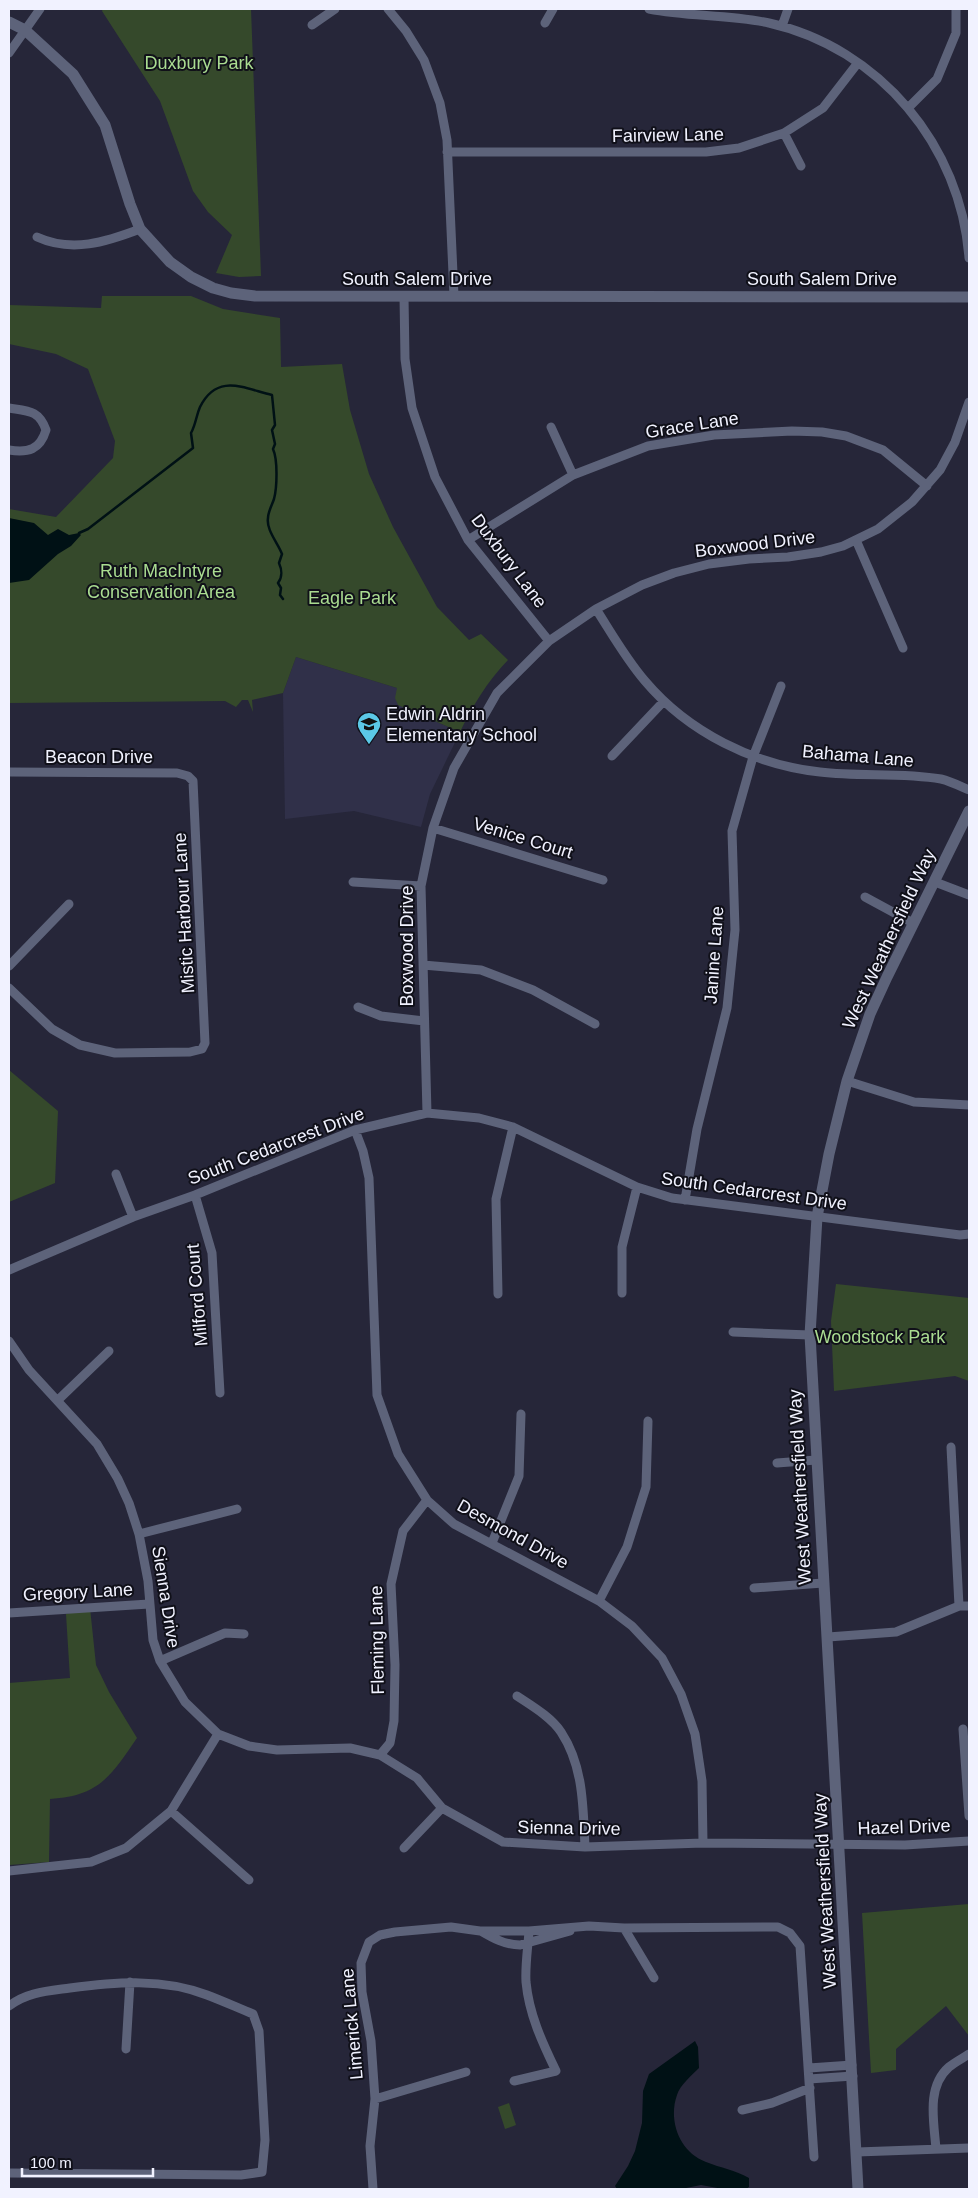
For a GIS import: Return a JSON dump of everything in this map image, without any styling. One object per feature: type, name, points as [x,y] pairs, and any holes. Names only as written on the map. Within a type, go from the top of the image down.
[{"type":"street","points":[[9,53],[40,9]]},
{"type":"street","points":[[312,25],[334,9]]},
{"type":"street","points":[[388,9],[416,45],[431,76],[445,122],[454,296]]},
{"type":"street","points":[[545,23],[553,9]]},
{"type":"street","points":[[649,9],[671,13],[742,18],[782,26],[816,39],[875,76],[908,107],[932,140],[949,174],[965,224],[969,258]]},
{"type":"street","points":[[782,26],[788,9]]},
{"type":"street","points":[[908,107],[937,79],[956,33],[956,9]]},
{"type":"street","name":"South Salem Drive","points":[[9,22],[24,30],[72,74],[105,125],[130,204],[140,229],[170,262],[190,277],[222,291],[255,296],[969,297]]},
{"type":"street","name":"Fairview Lane","points":[[447,152],[706,152],[739,148],[784,133],[823,108],[858,64]]},
{"type":"street","points":[[784,133],[802,166]]},
{"type":"street","points":[[37,237],[58,244],[96,244],[140,229]]},
{"type":"street","name":"Duxbury Lane","points":[[404,296],[405,358],[412,408],[435,477],[468,540],[549,641]]},
{"type":"street","name":"Boxwood Drive","points":[[427,1113],[421,886],[433,828],[454,768],[496,693],[549,641],[596,609],[642,584],[683,570],[734,560],[788,558],[814,554],[856,540],[894,517],[928,486],[940,470],[955,442],[969,402]]},
{"type":"street","points":[[9,408],[34,413],[42,419],[46,430],[38,446],[29,450],[9,450]]},
{"type":"street","points":[[552,428],[573,475]]},
{"type":"street","name":"Grace Lane","points":[[468,540],[573,475],[648,446],[694,438],[742,433],[822,432],[846,436],[883,450],[928,486]]},
{"type":"street","points":[[856,540],[902,648]]},
{"type":"street","name":"Bahama Lane","points":[[596,609],[633,666],[664,701],[702,731],[753,757],[819,772],[890,774],[942,780],[969,790]]},
{"type":"street","name":"Janine Lane","points":[[685,1200],[698,1130],[727,1008],[735,930],[732,831],[753,757],[781,686]]},
{"type":"street","points":[[612,756],[664,701]]},
{"type":"street","name":"Beacon Drive","points":[[9,772],[176,773],[188,776]]},
{"type":"street","name":"Mistic Harbour Lane","points":[[9,988],[52,1029],[80,1045],[115,1053],[190,1052],[202,1048],[206,1035],[194,787],[188,776]]},
{"type":"street","name":"West Weathersfield Way","points":[[858,2189],[853,2070],[828,1637],[823,1583],[810,1335],[817,1217],[829,1154],[847,1081],[870,1014],[969,812]]},
{"type":"street","name":"Venice Court","points":[[433,828],[603,880]]},
{"type":"street","points":[[353,882],[421,886]]},
{"type":"street","points":[[935,882],[969,895]]},
{"type":"street","points":[[865,897],[913,923]]},
{"type":"street","points":[[9,966],[69,904]]},
{"type":"street","points":[[423,965],[481,970],[533,990],[595,1024]]},
{"type":"street","points":[[358,1007],[381,1016],[424,1021]]},
{"type":"street","points":[[847,1081],[914,1102],[969,1105]]},
{"type":"street","name":"South Cedarcrest Drive","points":[[9,1270],[133,1218],[355,1130],[427,1113],[479,1118],[512,1127],[636,1187],[685,1200],[969,1234]]},
{"type":"street","points":[[498,1294],[496,1199],[512,1127]]},
{"type":"street","name":"Desmond Drive","points":[[355,1130],[363,1151],[369,1178],[378,1395],[398,1454],[427,1500],[454,1524],[492,1542],[599,1600],[632,1626],[662,1658],[681,1694],[695,1734],[702,1781],[703,1843]]},
{"type":"street","points":[[116,1174],[133,1218]]},
{"type":"street","points":[[622,1293],[622,1248],[636,1187]]},
{"type":"street","name":"Milford Court","points":[[195,1195],[212,1253],[220,1393]]},
{"type":"street","points":[[733,1332],[810,1335]]},
{"type":"street","name":"Sienna Drive","points":[[9,1341],[29,1370],[83,1426],[108,1461],[129,1502],[140,1534],[147,1574],[154,1640],[160,1661],[185,1702],[218,1734],[249,1746],[277,1750],[350,1748],[380,1755],[417,1778],[442,1808],[503,1842],[585,1847],[703,1843],[840,1846]]},
{"type":"street","points":[[58,1400],[109,1351]]},
{"type":"street","points":[[492,1542],[519,1476],[522,1414]]},
{"type":"street","points":[[599,1600],[627,1547],[646,1487],[648,1420]]},
{"type":"street","points":[[951,1447],[959,1606]]},
{"type":"street","points":[[777,1463],[816,1460]]},
{"type":"street","name":"Fleming Lane","points":[[380,1755],[390,1743],[394,1721],[395,1665],[391,1584],[403,1531],[427,1500]]},
{"type":"street","points":[[140,1534],[238,1509]]},
{"type":"street","points":[[754,1588],[823,1583]]},
{"type":"street","name":"Gregory Lane","points":[[9,1613],[149,1604]]},
{"type":"street","points":[[828,1637],[896,1632],[959,1606],[969,1606]]},
{"type":"street","points":[[160,1661],[225,1633],[244,1634]]},
{"type":"street","points":[[517,1696],[540,1711],[561,1731],[572,1754],[581,1780],[585,1847]]},
{"type":"street","points":[[963,1729],[969,1816]]},
{"type":"street","points":[[9,1871],[91,1862],[126,1848],[171,1810],[218,1734]]},
{"type":"street","points":[[404,1848],[442,1808]]},
{"type":"street","points":[[171,1810],[249,1880]]},
{"type":"street","name":"Hazel Drive","points":[[840,1846],[905,1845],[969,1841]]},
{"type":"street","name":"Limerick Lane","points":[[480,1931],[497,1941],[511,1945],[528,1943],[589,1926]]},
{"type":"street","name":"Limerick Lane","points":[[373,2189],[370,2146],[375,2099],[371,2041],[361,1963],[369,1942],[380,1935],[450,1927],[480,1931],[589,1926],[624,1928],[778,1927],[790,1933],[800,1946],[814,2157]]},
{"type":"street","points":[[624,1928],[654,1978]]},
{"type":"street","points":[[514,2081],[556,2071],[538,2033],[530,2009],[526,1980],[529,1930]]},
{"type":"street","points":[[126,2049],[130,1982]]},
{"type":"street","points":[[9,2006],[32,1993],[130,1982],[173,1986],[206,1994],[253,2014],[259,2031],[260,2041],[265,2140],[262,2172],[241,2175],[9,2172]]},
{"type":"street","points":[[936,2149],[932,2105],[935,2086],[948,2067],[969,2054]]},
{"type":"street","points":[[809,2068],[853,2070]]},
{"type":"street","points":[[809,2079],[853,2070]]},
{"type":"street","points":[[375,2099],[466,2072]]},
{"type":"street","points":[[742,2110],[772,2103],[810,2088]]},
{"type":"street","points":[[857,2152],[969,2148]]},
{"type":"shaded area","points":[[9,518],[34,523],[48,535],[58,529],[69,535],[79,533],[81,535],[71,546],[58,554],[29,580],[9,583]]},
{"type":"shaded area","name":"Edwin Aldrin Elementary School","points":[[296,657],[397,688],[405,708],[460,732],[430,794],[421,827],[354,811],[285,819],[283,693]]},
{"type":"shaded area","points":[[695,2041],[698,2047],[699,2068],[683,2084],[677,2095],[674,2115],[678,2134],[689,2151],[697,2157],[749,2178],[749,2187],[746,2189],[723,2189],[701,2185],[681,2189],[617,2189],[615,2186],[635,2151],[642,2123],[643,2091],[649,2074]]},
{"type":"green space","name":"Duxbury Park","points":[[103,9],[251,9],[261,276],[239,277],[216,273],[232,235],[208,212],[193,191],[160,101],[102,11]]},
{"type":"green space","name":"Ruth MacIntyre Conservation Area","points":[[102,296],[191,296],[223,309],[280,318],[281,367],[342,364],[350,410],[369,474],[393,527],[437,607],[469,640],[481,634],[508,660],[481,694],[460,732],[398,705],[395,698],[397,688],[296,657],[283,693],[252,700],[253,712],[248,700],[242,700],[236,707],[225,701],[9,703],[9,509],[56,517],[113,458],[115,441],[88,369],[56,354],[9,344],[9,305],[101,308]]},
{"type":"green space","points":[[9,1070],[58,1111],[55,1183],[9,1202]]},
{"type":"green space","name":"Woodstock Park","points":[[836,1284],[969,1298],[969,1381],[955,1376],[834,1391],[831,1321]]},
{"type":"green space","points":[[90,1608],[96,1665],[109,1692],[137,1738],[102,1782],[81,1794],[50,1799],[49,1862],[9,1865],[9,1683],[70,1678],[66,1614]]},
{"type":"green space","points":[[969,1904],[969,2036],[946,2006],[896,2049],[896,2070],[871,2073],[862,1913]]},
{"type":"green space","points":[[509,2103],[516,2125],[505,2129],[498,2107]]},
{"type":"waterway","points":[[79,533],[88,529],[193,448],[191,433],[200,407],[207,396],[214,390],[223,386],[232,386],[272,395],[275,425],[272,430],[275,444],[273,449],[276,460],[276,481],[268,523],[270,532],[282,554],[279,563],[281,575],[278,583],[281,588],[280,595],[283,599]]},
{"type":"place","name":"Edwin Aldrin Elementary School","points":[[369,745]]},
{"type":"park label","name":"Eagle Park","points":[[352,598]]}]
